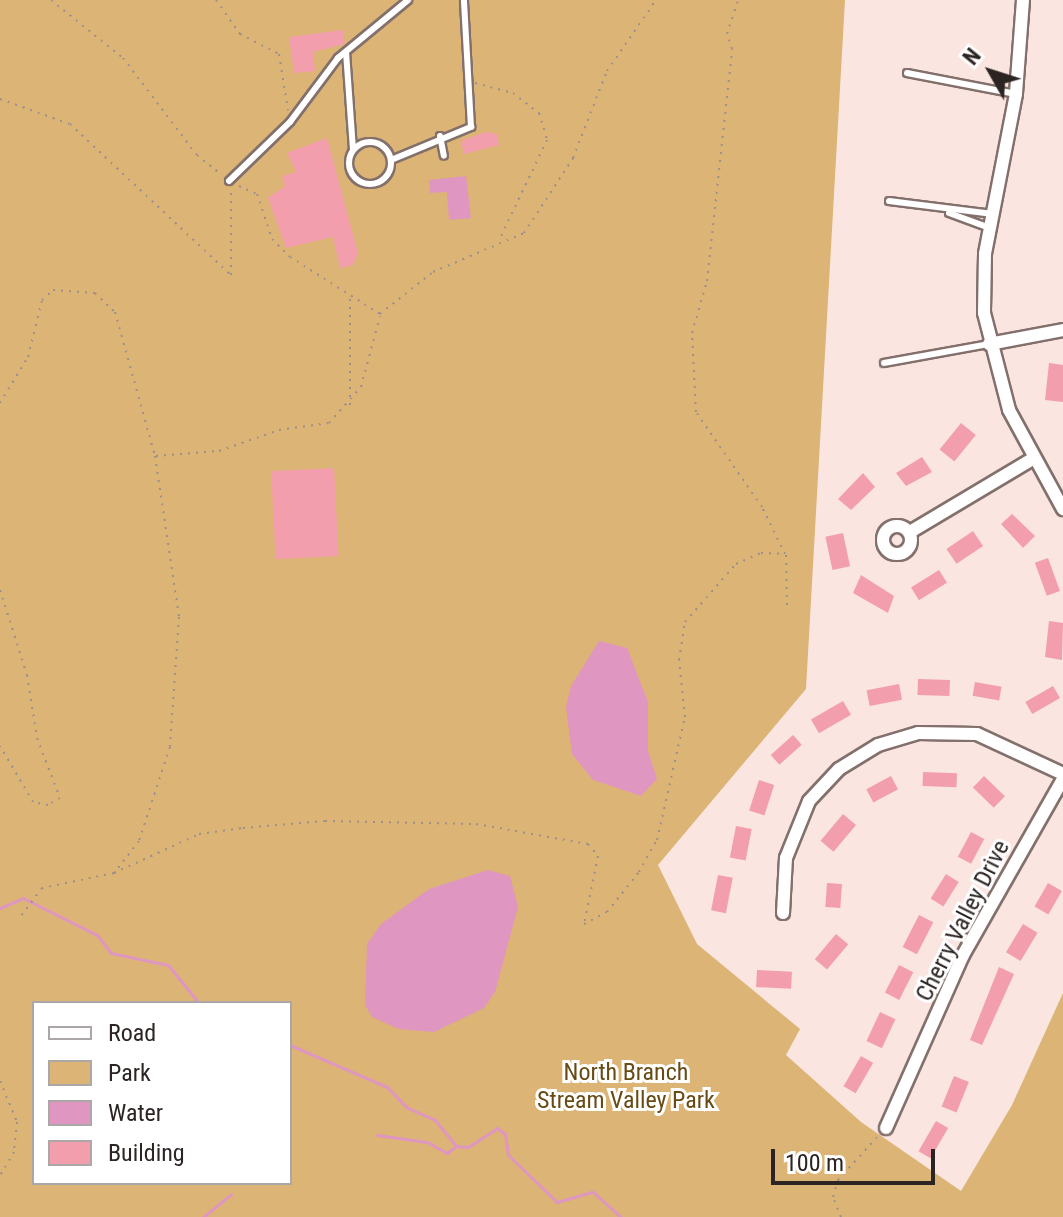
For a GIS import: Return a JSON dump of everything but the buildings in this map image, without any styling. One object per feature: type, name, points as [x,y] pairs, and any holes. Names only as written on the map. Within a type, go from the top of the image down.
[{"type":"street","points":[[1023,0],[1016,94],[990,228],[984,285],[989,344],[1000,389],[1063,509]]},
{"type":"street","points":[[989,344],[1063,330]]},
{"type":"street","points":[[910,532],[1034,458]]},
{"type":"street","points":[[783,913],[786,858],[809,801],[839,769],[878,745],[918,733],[977,734],[1063,776]]},
{"type":"street","name":"Cherry Valley Drive","points":[[886,1128],[963,955],[1063,776]]},
{"type":"lane","points":[[229,181],[290,122],[346,52],[408,0]]},
{"type":"lane","points":[[346,52],[353,150],[349,166],[365,184],[387,176],[391,160],[440,136],[471,127],[464,0]]},
{"type":"lane","points":[[907,73],[1016,94]]},
{"type":"lane","points":[[440,136],[444,156]]},
{"type":"lane","points":[[353,150],[375,142],[391,160]]},
{"type":"lane","points":[[889,201],[949,213],[990,228]]},
{"type":"lane","points":[[949,213],[993,214]]},
{"type":"lane","points":[[884,363],[989,344]]},
{"type":"path","points":[[51,0],[123,58],[197,155],[229,181],[257,194],[272,239],[290,257],[380,314]]},
{"type":"path","points":[[216,0],[240,34],[279,54],[290,122]]},
{"type":"path","points":[[155,456],[219,451],[279,430],[329,423],[350,407],[380,314],[407,288],[499,239],[524,233],[573,158],[607,71],[656,0]]},
{"type":"path","points":[[738,0],[727,34],[732,49],[707,281],[692,333],[696,412],[762,507],[785,554],[787,605]]},
{"type":"path","points":[[469,83],[513,93],[539,113],[547,140],[499,239]]},
{"type":"path","points":[[0,99],[70,124],[231,275],[236,204],[229,181]]},
{"type":"path","points":[[0,403],[28,357],[42,300],[71,287],[95,293],[115,312],[155,456],[179,617],[170,747],[139,841],[114,873]]},
{"type":"path","points":[[350,294],[350,407]]},
{"type":"path","points":[[22,915],[36,893],[114,873],[199,834],[325,821],[476,824],[588,844],[598,856],[584,924],[593,922],[639,872],[657,840],[685,717],[679,660],[685,622],[736,564],[761,553],[785,554]]},
{"type":"path","points":[[0,590],[27,675],[37,738],[60,798],[48,805],[33,802],[0,746]]},
{"type":"path","points":[[0,1081],[17,1122],[14,1152],[0,1175]]},
{"type":"path","points":[[841,1217],[833,1197],[838,1180],[886,1128]]},
{"type":"green space","name":"North Branch Stream Valley Park","points":[[0,0],[845,0],[806,689],[658,865],[697,944],[800,1029],[786,1055],[861,1122],[961,1191],[1012,1105],[1063,993],[1063,1217],[0,1217]]},
{"type":"water","points":[[466,176],[471,218],[449,220],[447,192],[430,193],[429,180]]},
{"type":"water","points":[[599,641],[627,648],[648,702],[648,751],[657,779],[641,796],[593,780],[572,754],[566,707],[571,686]]},
{"type":"water","points":[[488,870],[510,876],[518,907],[495,992],[484,1008],[434,1032],[399,1029],[372,1017],[365,1005],[367,944],[381,924],[429,889]]},
{"type":"waterway","points":[[0,908],[23,898],[97,935],[111,953],[168,965],[197,1001]]},
{"type":"waterway","points":[[292,1046],[387,1087],[406,1107],[435,1120],[456,1146],[468,1147],[497,1128],[505,1134],[508,1155],[557,1202],[593,1192],[621,1217]]},
{"type":"waterway","points":[[377,1135],[427,1142],[447,1153],[456,1146]]},
{"type":"waterway","points":[[203,1217],[231,1194]]}]
